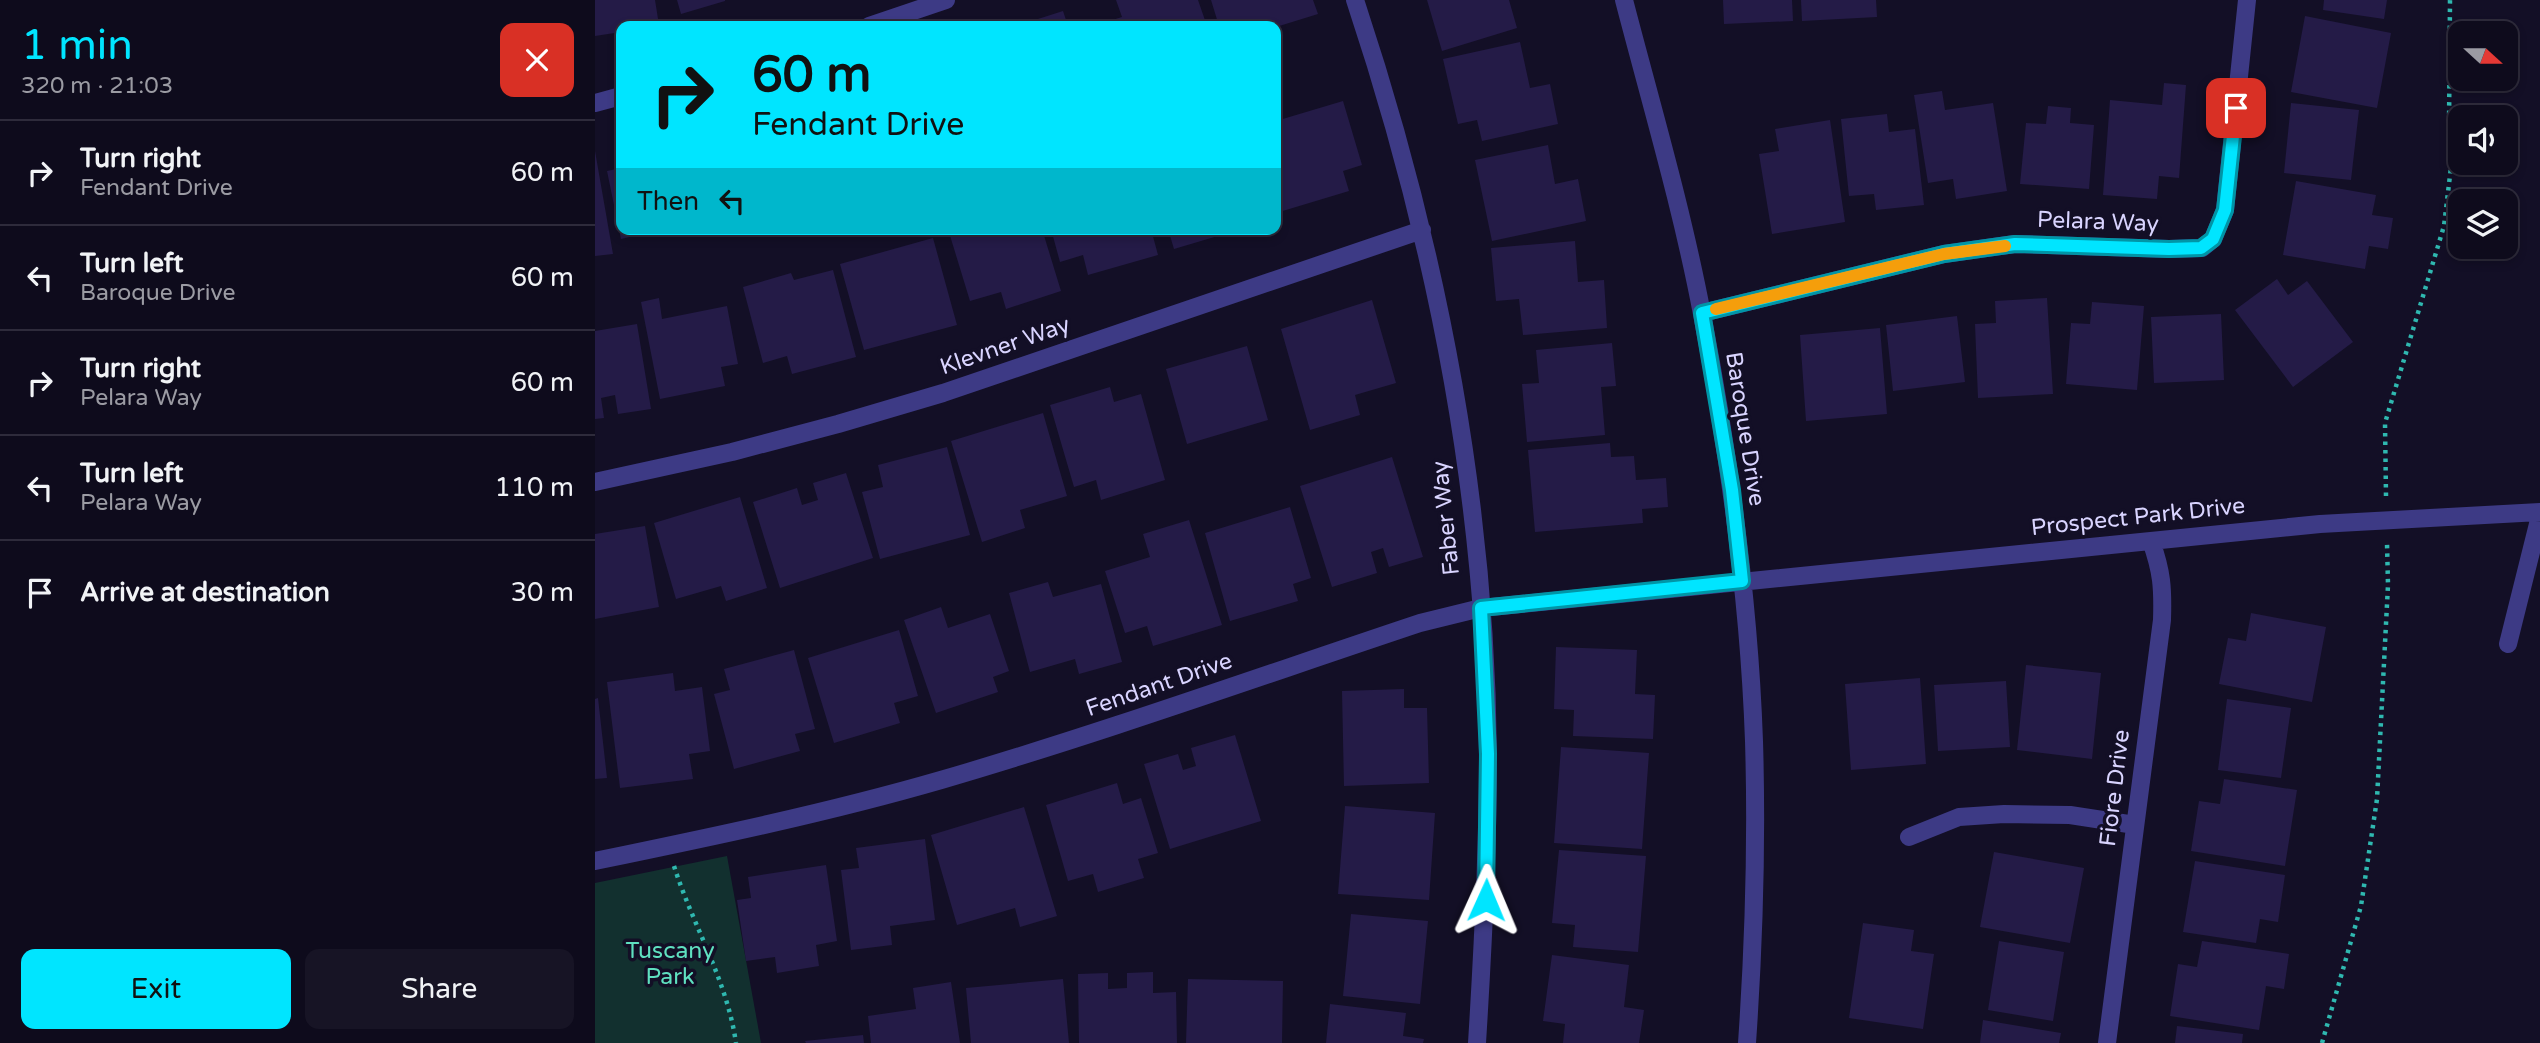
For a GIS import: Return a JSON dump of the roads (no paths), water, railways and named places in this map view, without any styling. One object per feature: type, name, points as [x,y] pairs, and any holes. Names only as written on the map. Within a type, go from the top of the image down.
[{"type":"street","points":[[884,21],[946,0]]},
{"type":"street","name":"Faber Way","points":[[1355,0],[1385,90],[1422,230],[1451,371],[1466,465],[1481,608],[1488,754],[1486,900],[1477,1043]]},
{"type":"street","name":"Baroque Drive","points":[[1624,0],[1670,175],[1702,313],[1732,490],[1754,738],[1756,843],[1747,1043]]},
{"type":"street","name":"Pelara Way","points":[[1702,313],[1944,254],[2015,244],[2201,248],[2213,239],[2225,210],[2247,0]]},
{"type":"street","points":[[595,103],[616,97]]},
{"type":"street","name":"Klevner Way","points":[[595,482],[732,452],[943,393],[1422,230]]},
{"type":"street","points":[[2508,644],[2540,514]]},
{"type":"street","name":"Prospect Park Drive","points":[[1742,581],[2320,524],[2540,514]]},
{"type":"street","name":"Fiore Drive","points":[[2107,1043],[2162,620],[2164,586],[2151,541]]},
{"type":"street","name":"Fendant Drive","points":[[595,860],[820,812],[939,781],[1057,745],[1420,623],[1481,608],[1742,581]]},
{"type":"street","points":[[1909,837],[1959,817],[2004,814],[2070,815],[2135,825]]},
{"type":"park label","name":"Tuscany Park","points":[[670,964]]}]
